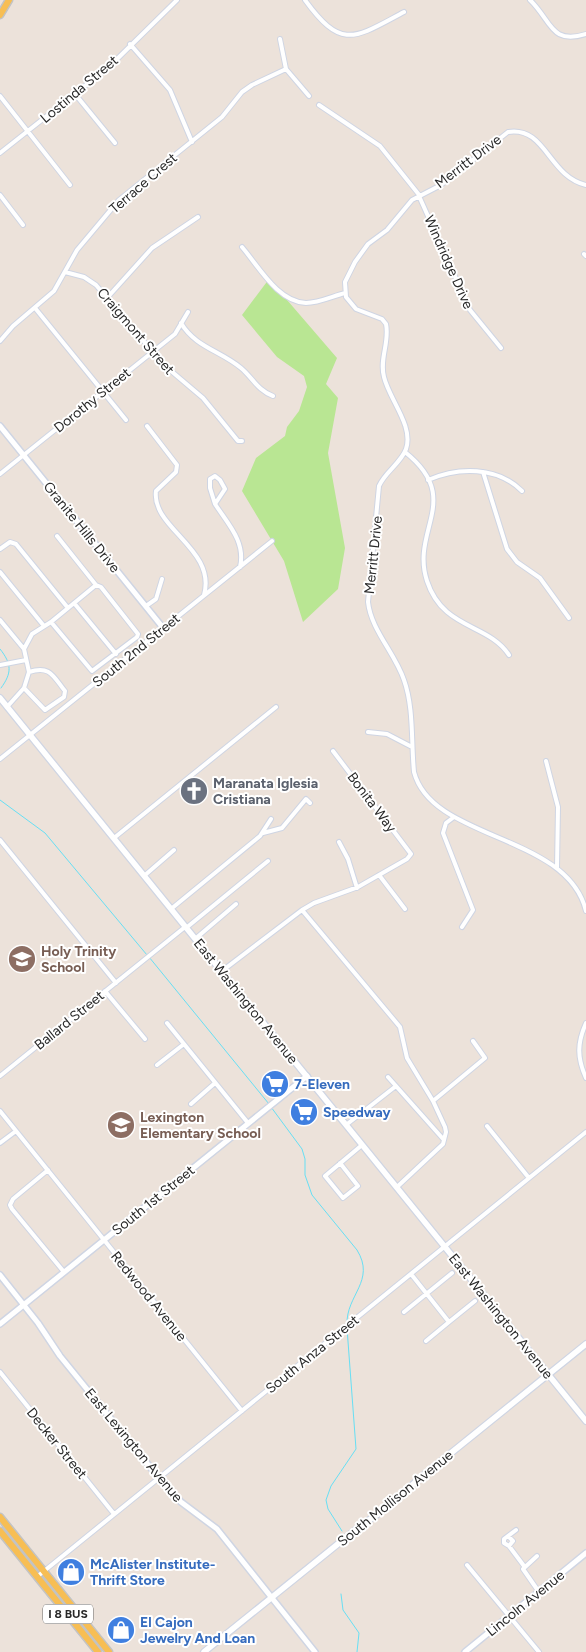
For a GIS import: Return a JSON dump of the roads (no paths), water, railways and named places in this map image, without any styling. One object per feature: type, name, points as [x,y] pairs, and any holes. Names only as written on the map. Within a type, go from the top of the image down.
[{"type":"main road","points":[[0,14],[10,0]]},
{"type":"main road","name":"East Washington Avenue","points":[[0,698],[586,1421]]},
{"type":"main road","name":"South Mollison Avenue","points":[[204,1652],[359,1526],[383,1511],[586,1344]]},
{"type":"main road","name":"I 8 BUS","points":[[0,1517],[109,1652]]},
{"type":"main road","name":"I 8 BUS","points":[[0,1531],[98,1652]]},
{"type":"street","name":"Lostinda Street","points":[[0,153],[110,66],[130,44],[177,0]]},
{"type":"street","points":[[305,0],[322,22],[333,32],[343,35],[357,35],[404,12]]},
{"type":"street","points":[[530,0],[557,35],[572,38],[586,34]]},
{"type":"street","points":[[280,39],[286,69],[308,96]]},
{"type":"street","points":[[130,44],[170,90],[192,142]]},
{"type":"street","name":"Terrace Crest","points":[[0,341],[13,326],[54,292],[76,250],[119,200],[222,117],[242,92],[252,85],[286,69]]},
{"type":"street","points":[[75,94],[115,143]]},
{"type":"street","points":[[0,96],[70,185]]},
{"type":"street","name":"Windridge Drive","points":[[319,105],[380,146],[419,196],[470,310],[502,348]]},
{"type":"street","name":"Merritt Drive","points":[[345,293],[345,282],[350,270],[368,244],[387,230],[406,205],[441,184],[501,136],[519,130],[531,134],[565,174],[586,185]]},
{"type":"street","points":[[0,195],[23,224]]},
{"type":"street","points":[[107,298],[152,248],[198,217]]},
{"type":"street","points":[[242,247],[278,290],[290,299],[305,303],[345,293],[356,309],[382,319],[386,324],[383,371],[391,398],[406,431],[405,452],[424,470],[432,489],[434,505],[423,562],[429,587],[436,601],[448,614],[504,646],[509,655]]},
{"type":"street","name":"Craigmont Street","points":[[65,272],[90,280],[173,374],[203,398],[238,441],[242,442]]},
{"type":"street","points":[[35,308],[126,420]]},
{"type":"street","name":"Dorothy Street","points":[[0,474],[175,334],[188,312]]},
{"type":"street","points":[[181,324],[193,339],[233,362],[264,392],[273,396]]},
{"type":"street","name":"Granite Hills Drive","points":[[0,426],[164,628]]},
{"type":"street","points":[[147,426],[178,465],[176,472],[159,487],[155,500],[159,509],[202,563],[206,583],[203,597]]},
{"type":"street","name":"Merritt Drive","points":[[405,452],[382,479],[379,486],[368,602],[372,618],[404,680],[409,707],[414,772],[420,787],[428,798],[454,816],[557,868],[578,891],[586,911]]},
{"type":"street","points":[[428,480],[441,474],[460,471],[483,472],[512,482],[522,491]]},
{"type":"street","points":[[483,472],[507,549],[518,562],[540,578],[569,618]]},
{"type":"street","points":[[215,504],[225,489],[220,480],[215,476],[210,479],[210,488],[215,504],[239,541],[242,551],[240,567]]},
{"type":"street","points":[[51,622],[89,669],[95,671],[137,637],[137,630],[101,586],[96,585],[57,536]]},
{"type":"street","name":"South 2nd Street","points":[[0,759],[272,541]]},
{"type":"street","points":[[0,549],[10,542],[16,544],[68,608]]},
{"type":"street","points":[[0,572],[44,626]]},
{"type":"street","points":[[146,606],[156,599],[162,579]]},
{"type":"street","points":[[24,649],[32,634],[51,622],[96,585]]},
{"type":"street","points":[[74,603],[116,654]]},
{"type":"street","points":[[0,620],[24,649],[29,672],[24,688],[7,706]]},
{"type":"street","points":[[0,665],[26,660]]},
{"type":"street","points":[[24,688],[45,710],[64,698],[65,691],[48,671],[40,668],[29,672]]},
{"type":"street","points":[[114,838],[276,707]]},
{"type":"street","points":[[368,732],[387,734],[412,747]]},
{"type":"street","name":"Bonita Way","points":[[333,751],[411,854],[379,875]]},
{"type":"street","points":[[546,761],[558,807],[557,868]]},
{"type":"street","points":[[261,835],[282,828],[306,800],[310,803]]},
{"type":"street","points":[[454,816],[446,823],[443,833],[474,910],[462,927]]},
{"type":"street","points":[[170,908],[261,835],[271,819]]},
{"type":"street","points":[[0,840],[116,983]]},
{"type":"street","points":[[339,842],[348,859],[357,888]]},
{"type":"street","points":[[144,876],[174,850]]},
{"type":"street","name":"Ballard Street","points":[[0,1076],[268,861]]},
{"type":"street","points":[[222,971],[302,910],[314,903],[357,888],[379,875],[404,909]]},
{"type":"street","points":[[195,939],[236,904]]},
{"type":"street","points":[[302,910],[400,1027],[407,1058],[433,1101],[446,1132],[443,1144],[397,1187]]},
{"type":"street","points":[[105,991],[144,1039]]},
{"type":"street","points":[[167,1023],[248,1123]]},
{"type":"street","points":[[586,1023],[578,1055],[586,1078]]},
{"type":"street","points":[[433,1101],[484,1058],[473,1041]]},
{"type":"street","points":[[157,1064],[184,1044]]},
{"type":"street","name":"South 1st Street","points":[[0,1324],[307,1076]]},
{"type":"street","points":[[388,1077],[444,1140]]},
{"type":"street","points":[[191,1104],[216,1083]]},
{"type":"street","points":[[346,1125],[396,1086]]},
{"type":"street","name":"Redwood Avenue","points":[[0,1111],[242,1410]]},
{"type":"street","points":[[487,1126],[529,1178]]},
{"type":"street","points":[[0,1143],[16,1131]]},
{"type":"street","name":"South Anza Street","points":[[38,1576],[586,1132]]},
{"type":"street","points":[[340,1163],[358,1186],[343,1198],[325,1176],[340,1163],[362,1145]]},
{"type":"street","points":[[48,1170],[13,1199],[10,1205],[64,1272]]},
{"type":"street","points":[[404,1312],[452,1273]]},
{"type":"street","points":[[410,1274],[449,1322]]},
{"type":"street","name":"East Lexington Avenue","points":[[0,1275],[60,1356],[159,1478],[177,1498],[217,1529],[315,1652]]},
{"type":"street","points":[[426,1341],[475,1301]]},
{"type":"street","name":"Decker Street","points":[[0,1372],[114,1514]]},
{"type":"street","points":[[516,1530],[503,1541],[524,1566]]},
{"type":"street","points":[[508,1536],[513,1540],[509,1546]]},
{"type":"street","name":"Lincoln Avenue","points":[[464,1652],[586,1553]]},
{"type":"street","points":[[537,1556],[524,1566],[523,1572],[539,1592]]},
{"type":"street","points":[[467,1565],[539,1652]]},
{"type":"waterway","points":[[0,649],[7,659],[9,668],[9,673],[1,688]]},
{"type":"waterway","points":[[0,800],[45,833],[147,955]]},
{"type":"waterway","points":[[149,957],[269,1104]]},
{"type":"waterway","points":[[271,1107],[302,1149],[305,1159],[305,1175],[312,1195],[357,1250],[362,1261],[362,1279],[351,1305],[347,1324]]},
{"type":"waterway","points":[[342,1531],[328,1509],[326,1500],[331,1486],[356,1449],[347,1328]]},
{"type":"waterway","points":[[341,1594],[343,1610],[359,1633],[357,1652]]},
{"type":"place","name":"Maranata Iglesia Cristiana","points":[[194,791]]},
{"type":"place","name":"Holy Trinity School","points":[[22,959]]},
{"type":"place","name":"7-Eleven","points":[[275,1084]]},
{"type":"place","name":"Speedway","points":[[304,1112]]},
{"type":"place","name":"Lexington Elementary School","points":[[121,1125]]},
{"type":"place","name":"McAlister Institute- Thrift Store","points":[[71,1572]]},
{"type":"place","name":"El Cajon Jewelry And Loan","points":[[121,1630]]}]
